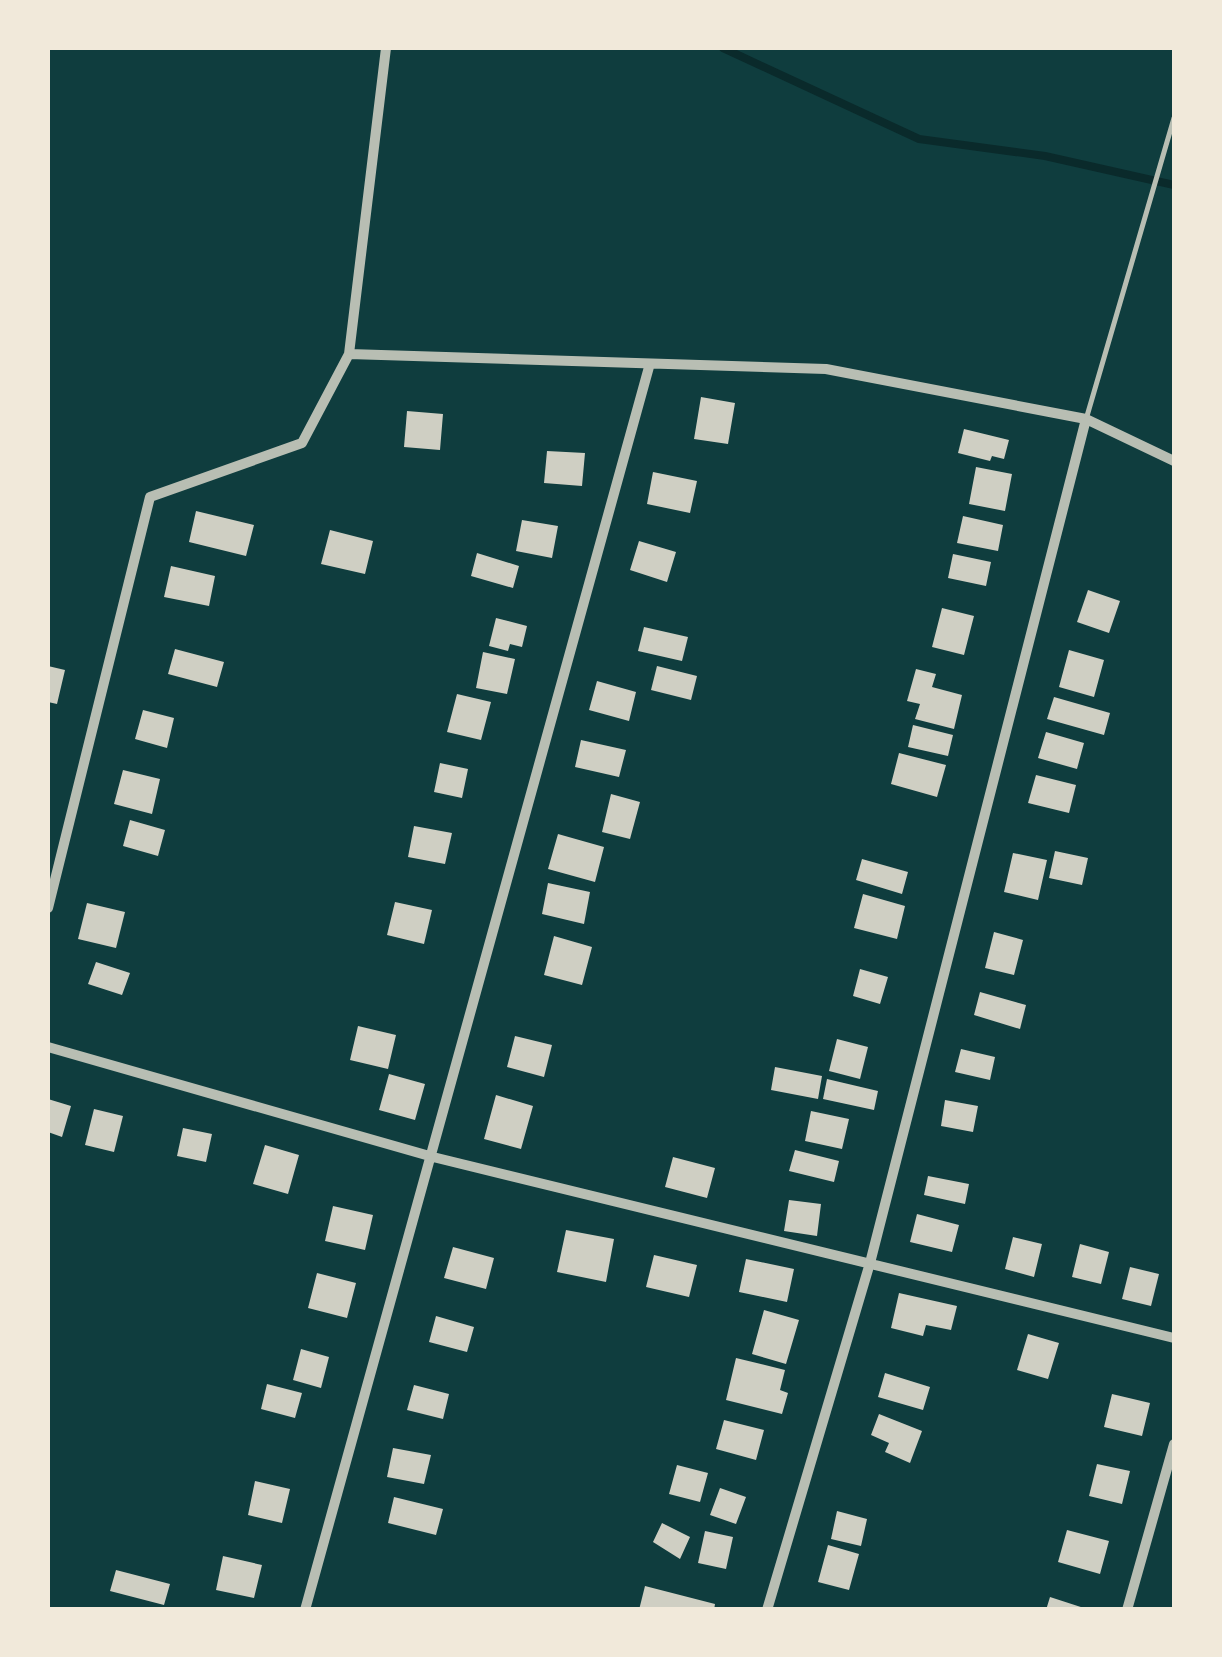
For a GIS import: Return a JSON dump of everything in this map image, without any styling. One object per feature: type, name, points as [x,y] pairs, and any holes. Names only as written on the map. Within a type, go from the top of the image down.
[{"type":"street","points":[[48,908],[150,497],[302,443],[349,354],[386,48]]},
{"type":"street","points":[[349,354],[826,370],[1086,419],[1174,461]]},
{"type":"street","points":[[305,1610],[434,1157],[649,367]]},
{"type":"street","points":[[767,1610],[870,1264],[1086,419]]},
{"type":"street","points":[[48,1047],[434,1157],[1174,1338]]},
{"type":"street","points":[[1126,1610],[1174,1444]]},
{"type":"lane","points":[[1086,419],[1174,118]]},
{"type":"building","points":[[701,397],[735,403],[728,444],[694,439]]},
{"type":"building","points":[[407,411],[443,414],[440,450],[404,447]]},
{"type":"building","points":[[964,429],[1009,440],[1004,459],[992,456],[990,461],[958,453]]},
{"type":"building","points":[[547,451],[585,453],[582,486],[544,483]]},
{"type":"building","points":[[976,467],[1012,474],[1005,511],[969,504]]},
{"type":"building","points":[[653,472],[697,481],[690,513],[647,504]]},
{"type":"building","points":[[196,511],[254,525],[246,556],[189,542]]},
{"type":"building","points":[[963,516],[1003,525],[998,551],[957,543]]},
{"type":"building","points":[[522,520],[558,526],[552,558],[516,551]]},
{"type":"building","points":[[330,530],[373,541],[365,574],[321,564]]},
{"type":"building","points":[[639,541],[676,552],[667,582],[630,570]]},
{"type":"building","points":[[477,553],[519,566],[513,588],[471,576]]},
{"type":"building","points":[[953,554],[991,562],[986,586],[948,578]]},
{"type":"building","points":[[171,566],[215,576],[209,606],[164,597]]},
{"type":"building","points":[[1088,590],[1120,601],[1109,633],[1077,622]]},
{"type":"building","points":[[942,608],[974,616],[964,655],[932,647]]},
{"type":"building","points":[[496,618],[527,626],[522,647],[510,644],[508,651],[489,646]]},
{"type":"building","points":[[644,627],[688,637],[682,661],[638,651]]},
{"type":"building","points":[[175,649],[224,662],[217,687],[168,674]]},
{"type":"building","points":[[1069,650],[1104,660],[1094,697],[1059,687]]},
{"type":"building","points":[[483,652],[515,659],[507,694],[476,688]]},
{"type":"building","points":[[48,666],[65,670],[57,704],[48,702]]},
{"type":"building","points":[[657,666],[697,676],[691,700],[651,690]]},
{"type":"building","points":[[916,669],[936,674],[932,687],[962,695],[954,729],[915,719],[920,704],[907,701]]},
{"type":"building","points":[[597,681],[636,692],[629,721],[589,710]]},
{"type":"building","points":[[457,694],[491,702],[481,740],[447,732]]},
{"type":"building","points":[[1054,697],[1110,713],[1104,735],[1047,719]]},
{"type":"building","points":[[143,710],[174,718],[167,748],[135,739]]},
{"type":"building","points":[[913,725],[953,735],[948,756],[908,747]]},
{"type":"building","points":[[1046,732],[1084,743],[1077,769],[1038,758]]},
{"type":"building","points":[[581,740],[626,750],[619,777],[575,767]]},
{"type":"building","points":[[899,753],[946,765],[937,797],[891,784]]},
{"type":"building","points":[[440,763],[468,769],[462,798],[434,792]]},
{"type":"building","points":[[123,770],[160,779],[152,814],[114,804]]},
{"type":"building","points":[[1036,775],[1076,785],[1069,813],[1028,803]]},
{"type":"building","points":[[611,794],[640,802],[630,839],[602,832]]},
{"type":"building","points":[[130,820],[165,830],[158,856],[123,846]]},
{"type":"building","points":[[414,826],[452,833],[445,864],[408,857]]},
{"type":"building","points":[[558,834],[604,847],[595,882],[548,869]]},
{"type":"building","points":[[1055,851],[1088,858],[1082,885],[1049,878]]},
{"type":"building","points":[[1013,853],[1047,860],[1038,900],[1004,892]]},
{"type":"building","points":[[862,859],[908,872],[902,894],[856,880]]},
{"type":"building","points":[[548,883],[590,892],[584,924],[542,914]]},
{"type":"building","points":[[863,894],[905,906],[897,939],[854,928]]},
{"type":"building","points":[[395,902],[432,910],[424,944],[387,935]]},
{"type":"building","points":[[87,903],[125,912],[116,948],[78,939]]},
{"type":"building","points":[[994,932],[1023,940],[1014,975],[985,968]]},
{"type":"building","points":[[554,936],[592,947],[582,985],[544,975]]},
{"type":"building","points":[[96,962],[130,973],[122,995],[88,984]]},
{"type":"building","points":[[860,969],[888,977],[880,1004],[853,996]]},
{"type":"building","points":[[980,992],[1026,1005],[1020,1029],[974,1015]]},
{"type":"building","points":[[358,1026],[396,1035],[388,1069],[350,1060]]},
{"type":"building","points":[[515,1036],[552,1045],[544,1077],[507,1067]]},
{"type":"building","points":[[837,1039],[868,1047],[860,1079],[829,1071]]},
{"type":"building","points":[[961,1049],[995,1057],[990,1080],[955,1072]]},
{"type":"building","points":[[775,1067],[822,1076],[818,1099],[771,1090]]},
{"type":"building","points":[[389,1074],[425,1084],[415,1120],[379,1110]]},
{"type":"building","points":[[827,1079],[878,1091],[874,1110],[823,1099]]},
{"type":"building","points":[[496,1095],[533,1106],[521,1149],[484,1139]]},
{"type":"building","points":[[48,1099],[71,1106],[62,1137],[48,1132]]},
{"type":"building","points":[[945,1100],[978,1106],[973,1132],[941,1126]]},
{"type":"building","points":[[94,1109],[123,1116],[114,1152],[85,1145]]},
{"type":"building","points":[[811,1111],[849,1119],[842,1149],[805,1141]]},
{"type":"building","points":[[183,1128],[212,1134],[206,1162],[177,1156]]},
{"type":"building","points":[[265,1145],[299,1155],[288,1194],[253,1184]]},
{"type":"building","points":[[795,1150],[839,1161],[834,1182],[789,1171]]},
{"type":"building","points":[[673,1157],[715,1168],[707,1198],[665,1187]]},
{"type":"building","points":[[928,1176],[969,1184],[965,1204],[924,1195]]},
{"type":"building","points":[[789,1200],[821,1204],[817,1236],[784,1231]]},
{"type":"building","points":[[333,1206],[373,1215],[365,1250],[325,1241]]},
{"type":"building","points":[[917,1214],[959,1225],[952,1252],[910,1242]]},
{"type":"building","points":[[566,1230],[614,1239],[606,1282],[557,1272]]},
{"type":"building","points":[[1013,1237],[1042,1244],[1034,1277],[1005,1269]]},
{"type":"building","points":[[1080,1244],[1109,1252],[1101,1284],[1072,1277]]},
{"type":"building","points":[[453,1247],[494,1258],[486,1289],[444,1278]]},
{"type":"building","points":[[654,1255],[697,1265],[689,1297],[646,1287]]},
{"type":"building","points":[[746,1259],[794,1269],[787,1302],[739,1292]]},
{"type":"building","points":[[1130,1267],[1159,1274],[1151,1306],[1122,1299]]},
{"type":"building","points":[[317,1273],[356,1283],[347,1318],[308,1308]]},
{"type":"building","points":[[899,1293],[957,1306],[951,1330],[926,1325],[923,1336],[891,1328]]},
{"type":"building","points":[[764,1310],[799,1320],[786,1364],[752,1354]]},
{"type":"building","points":[[436,1316],[474,1327],[467,1352],[429,1342]]},
{"type":"building","points":[[1028,1334],[1059,1343],[1048,1379],[1017,1370]]},
{"type":"building","points":[[301,1349],[329,1357],[321,1388],[293,1380]]},
{"type":"building","points":[[736,1358],[785,1370],[780,1390],[788,1393],[782,1414],[726,1400]]},
{"type":"building","points":[[885,1373],[930,1387],[923,1410],[878,1397]]},
{"type":"building","points":[[267,1384],[302,1393],[295,1418],[261,1409]]},
{"type":"building","points":[[414,1385],[449,1394],[443,1419],[407,1410]]},
{"type":"building","points":[[1112,1394],[1150,1403],[1142,1436],[1104,1427]]},
{"type":"building","points":[[879,1414],[922,1431],[910,1463],[885,1452],[889,1443],[871,1435]]},
{"type":"building","points":[[724,1420],[764,1430],[756,1460],[716,1449]]},
{"type":"building","points":[[393,1448],[431,1455],[424,1484],[387,1477]]},
{"type":"building","points":[[1097,1464],[1130,1471],[1122,1504],[1089,1496]]},
{"type":"building","points":[[677,1465],[708,1473],[700,1502],[669,1494]]},
{"type":"building","points":[[255,1481],[290,1489],[282,1523],[248,1515]]},
{"type":"building","points":[[720,1488],[746,1497],[736,1524],[710,1515]]},
{"type":"building","points":[[394,1497],[443,1509],[436,1535],[388,1523]]},
{"type":"building","points":[[837,1511],[867,1519],[861,1546],[831,1539]]},
{"type":"building","points":[[662,1523],[690,1537],[680,1559],[653,1542]]},
{"type":"building","points":[[1067,1530],[1109,1541],[1100,1574],[1058,1562]]},
{"type":"building","points":[[705,1531],[733,1537],[726,1569],[698,1563]]},
{"type":"building","points":[[828,1545],[859,1554],[849,1590],[818,1582]]},
{"type":"building","points":[[223,1556],[262,1565],[254,1598],[216,1590]]},
{"type":"building","points":[[116,1570],[170,1584],[164,1605],[110,1591]]},
{"type":"building","points":[[645,1586],[715,1604],[714,1610],[639,1610]]},
{"type":"building","points":[[1050,1597],[1087,1609],[1087,1610],[1046,1610]]},
{"type":"waterway","points":[[723,48],[919,139],[1045,156],[1174,185]]}]
